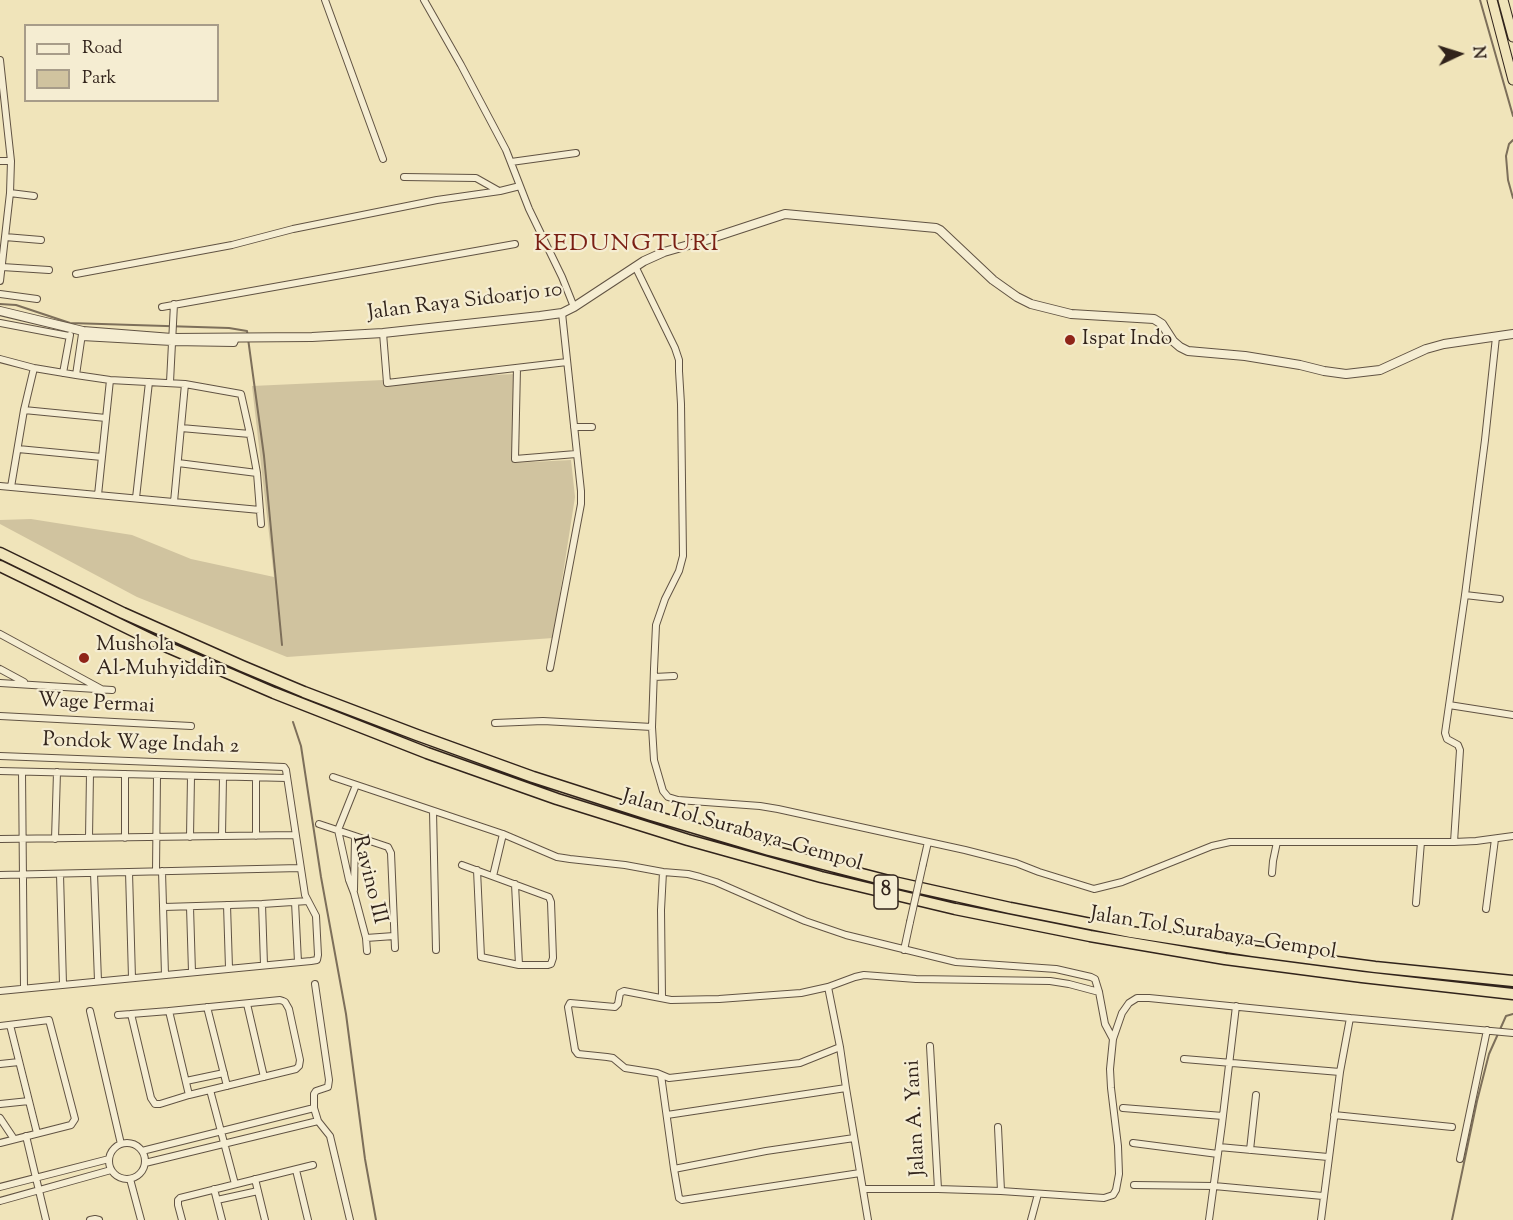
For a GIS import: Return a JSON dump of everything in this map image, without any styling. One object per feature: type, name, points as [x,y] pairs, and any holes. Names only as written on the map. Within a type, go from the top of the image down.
[{"type":"highway","points":[[1492,0],[1513,80]]},
{"type":"highway","points":[[1507,3],[1513,37]]},
{"type":"highway","name":"Jalan Tol Surabaya–Gempol","points":[[0,553],[123,613],[324,700],[533,777],[769,850],[889,881],[1131,932],[1264,953],[1513,981]]},
{"type":"highway","name":"Jalan Tol Surabaya–Gempol","points":[[0,566],[158,644],[274,693],[427,753],[557,799],[688,840],[955,909],[1090,936],[1226,959],[1513,994]]},
{"type":"street","points":[[324,0],[382,159]]},
{"type":"street","points":[[424,0],[462,65],[506,150],[529,209],[562,276],[574,307]]},
{"type":"street","points":[[0,60],[11,161],[10,193],[0,281]]},
{"type":"street","points":[[510,162],[576,153]]},
{"type":"street","points":[[0,161],[11,161]]},
{"type":"street","points":[[404,177],[476,178],[500,192]]},
{"type":"street","points":[[76,274],[232,245],[293,229],[437,200],[500,192],[520,186]]},
{"type":"street","points":[[10,193],[34,196]]},
{"type":"street","name":"Jalan Raya Sidoarjo 10","points":[[0,311],[22,315],[82,334],[172,338],[312,337],[383,333],[562,313],[652,257],[785,214],[936,228],[993,280],[1031,304],[1071,314],[1154,319],[1162,324],[1180,347],[1188,351],[1245,356],[1346,374],[1380,370],[1426,349],[1444,344],[1513,334]]},
{"type":"street","points":[[5,237],[40,240]]},
{"type":"street","points":[[162,306],[515,244]]},
{"type":"street","points":[[2,267],[49,270]]},
{"type":"street","points":[[636,268],[679,360],[683,556],[680,572],[665,599],[656,625],[652,727],[656,769],[663,791],[668,797],[678,800],[778,809],[1016,863],[1094,889],[1122,882],[1221,843],[1241,841],[1454,842],[1513,836]]},
{"type":"street","points":[[0,294],[38,299]]},
{"type":"street","points":[[170,382],[174,304]]},
{"type":"street","points":[[550,668],[581,491],[562,313]]},
{"type":"street","points":[[0,323],[70,332],[63,373]]},
{"type":"street","points":[[383,333],[387,383],[567,362]]},
{"type":"street","points":[[76,375],[82,334]]},
{"type":"street","points":[[1454,842],[1460,750],[1458,745],[1445,737],[1465,595],[1496,337]]},
{"type":"street","points":[[0,359],[34,368],[110,380],[170,382],[241,394],[260,496],[261,524]]},
{"type":"street","points":[[11,487],[24,410],[34,368]]},
{"type":"street","points":[[517,368],[515,459],[576,454]]},
{"type":"street","points":[[98,495],[110,380]]},
{"type":"street","points":[[136,498],[149,381]]},
{"type":"street","points":[[174,502],[185,384]]},
{"type":"street","points":[[24,410],[106,418]]},
{"type":"street","points":[[574,427],[592,427]]},
{"type":"street","points":[[181,428],[250,434]]},
{"type":"street","points":[[18,449],[102,457]]},
{"type":"street","points":[[178,464],[256,473]]},
{"type":"street","points":[[0,486],[260,510]]},
{"type":"street","points":[[1465,595],[1500,599]]},
{"type":"street","points":[[0,634],[103,690]]},
{"type":"street","points":[[0,669],[28,684]]},
{"type":"street","points":[[654,677],[674,676]]},
{"type":"street","points":[[0,682],[112,690]]},
{"type":"street","points":[[1449,705],[1513,715]]},
{"type":"street","name":"Wage Permai","points":[[0,716],[191,726]]},
{"type":"street","points":[[495,723],[543,721],[652,727]]},
{"type":"street","name":"Pondok Wage Indah 2","points":[[0,756],[281,767],[285,769],[287,778]]},
{"type":"street","points":[[0,771],[287,778],[300,868],[308,901],[316,916],[318,958],[314,961],[0,991]]},
{"type":"street","points":[[21,772],[24,988]]},
{"type":"street","points":[[55,838],[57,772]]},
{"type":"street","points":[[89,838],[90,773]]},
{"type":"street","points":[[125,774],[125,838]]},
{"type":"street","points":[[157,775],[157,837],[164,907],[165,975]]},
{"type":"street","points":[[190,837],[191,776]]},
{"type":"street","points":[[222,836],[223,777]]},
{"type":"street","points":[[333,777],[503,834],[557,857],[700,877],[846,935],[956,962],[1056,969],[1095,979],[1105,1024],[1113,1039]]},
{"type":"street","points":[[256,778],[256,836]]},
{"type":"street","name":"Ravino III","points":[[356,785],[338,830],[349,880],[366,938],[367,951]]},
{"type":"street","points":[[433,811],[436,950]]},
{"type":"street","points":[[319,824],[388,847],[395,948]]},
{"type":"street","points":[[493,876],[503,834]]},
{"type":"street","points":[[0,839],[295,835]]},
{"type":"street","points":[[354,893],[355,837]]},
{"type":"street","points":[[1486,909],[1495,839]]},
{"type":"street","points":[[904,950],[928,842]]},
{"type":"street","points":[[1272,873],[1277,842]]},
{"type":"street","points":[[1416,903],[1421,842]]},
{"type":"street","points":[[462,865],[477,870],[493,876],[515,885],[547,895],[551,899],[553,962],[548,965],[519,965],[480,956],[477,870]]},
{"type":"street","points":[[0,875],[300,868]]},
{"type":"street","points":[[129,872],[132,978]]},
{"type":"street","points":[[662,997],[663,872]]},
{"type":"street","points":[[94,873],[98,981]]},
{"type":"street","points":[[60,874],[63,984]]},
{"type":"street","points":[[515,885],[519,965]]},
{"type":"street","points":[[164,907],[308,901]]},
{"type":"street","points":[[295,902],[298,962]]},
{"type":"street","points":[[262,904],[264,965]]},
{"type":"street","points":[[227,905],[230,968]]},
{"type":"street","points":[[190,907],[192,972]]},
{"type":"street","points":[[366,938],[394,936]]},
{"type":"street","points":[[840,1047],[800,1063],[669,1078],[625,1068],[613,1058],[578,1054],[575,1050],[568,1007],[570,1003],[615,1007],[618,1004],[620,993],[624,991],[671,1000],[801,993],[828,987],[855,977],[871,975],[916,979],[1050,981],[1099,992]]},
{"type":"street","points":[[315,984],[329,1080],[327,1087],[314,1094],[314,1108],[318,1121],[330,1136],[350,1220]]},
{"type":"street","points":[[828,987],[868,1220]]},
{"type":"street","points":[[863,1189],[1001,1191],[1108,1198],[1113,1195],[1119,1174],[1110,1069],[1113,1039],[1122,1013],[1129,1003],[1137,998],[1513,1033]]},
{"type":"street","points":[[118,1015],[283,1001],[289,1009],[300,1060],[299,1066],[296,1069],[155,1104],[131,1014]]},
{"type":"street","points":[[247,1004],[264,1077]]},
{"type":"street","points":[[1209,1220],[1236,1006]]},
{"type":"street","points":[[207,1007],[227,1086]]},
{"type":"street","points":[[90,1011],[121,1144]]},
{"type":"street","points":[[169,1011],[189,1095]]},
{"type":"street","points":[[1321,1220],[1340,1072],[1350,1018]]},
{"type":"street","points":[[0,1026],[47,1020],[50,1022],[75,1121],[71,1125],[0,1143]]},
{"type":"street","points":[[10,1025],[37,1133]]},
{"type":"street","points":[[1460,1159],[1489,1030]]},
{"type":"street","name":"Jalan A. Yani","points":[[930,1046],[938,1189]]},
{"type":"street","points":[[1184,1059],[1340,1072]]},
{"type":"street","points":[[0,1064],[19,1062]]},
{"type":"street","points":[[186,1081],[224,1073]]},
{"type":"street","points":[[661,1075],[674,1169],[679,1198],[682,1200],[860,1173]]},
{"type":"street","points":[[667,1115],[846,1088]]},
{"type":"street","points":[[210,1090],[235,1184]]},
{"type":"street","points":[[1251,1150],[1256,1095]]},
{"type":"street","points":[[0,1104],[29,1101]]},
{"type":"street","points":[[142,1151],[314,1108]]},
{"type":"street","points":[[1123,1108],[1223,1116]]},
{"type":"street","points":[[1334,1115],[1452,1127]]},
{"type":"street","points":[[0,1118],[15,1139]]},
{"type":"street","points":[[145,1163],[318,1121]]},
{"type":"street","points":[[998,1127],[1001,1191]]},
{"type":"street","points":[[26,1136],[46,1220]]},
{"type":"street","points":[[674,1169],[766,1151],[854,1138]]},
{"type":"street","points":[[1133,1143],[1328,1156]]},
{"type":"street","points":[[121,1144],[135,1145],[142,1151],[144,1167],[138,1175],[130,1179],[116,1175],[111,1170],[109,1160],[112,1150],[121,1144]]},
{"type":"street","points":[[0,1186],[109,1160]]},
{"type":"street","points":[[182,1220],[178,1204],[179,1198],[314,1166]]},
{"type":"street","points":[[0,1201],[111,1170]]},
{"type":"street","points":[[296,1170],[308,1220]]},
{"type":"street","points":[[130,1179],[141,1220]]},
{"type":"street","points":[[255,1179],[266,1220]]},
{"type":"street","points":[[1134,1185],[1214,1186],[1323,1196]]},
{"type":"street","points":[[214,1189],[222,1220]]},
{"type":"street","points":[[217,1200],[258,1191]]},
{"type":"street","points":[[1031,1220],[1038,1194]]},
{"type":"green space","points":[[515,374],[513,463],[571,460],[575,497],[553,638],[287,657],[137,597],[0,524],[0,520],[31,519],[132,535],[191,559],[274,577],[252,386]]},
{"type":"waterway","points":[[1480,0],[1513,116]]},
{"type":"waterway","points":[[1513,140],[1509,144],[1506,156],[1508,180],[1513,198]]},
{"type":"waterway","points":[[0,304],[16,305],[70,323],[229,328],[247,331],[264,456],[282,645]]},
{"type":"waterway","points":[[293,722],[301,746],[321,877],[346,1014],[365,1159],[376,1220]]},
{"type":"waterway","points":[[1452,1220],[1489,1054],[1506,1016],[1513,1014]]},
{"type":"place","name":"Ispat Indo","points":[[1070,340]]},
{"type":"place","name":"Mushola Al-Muhyiddin","points":[[84,658]]},
{"type":"district","name":"KEDUNGTURI","points":[[627,246]]}]
